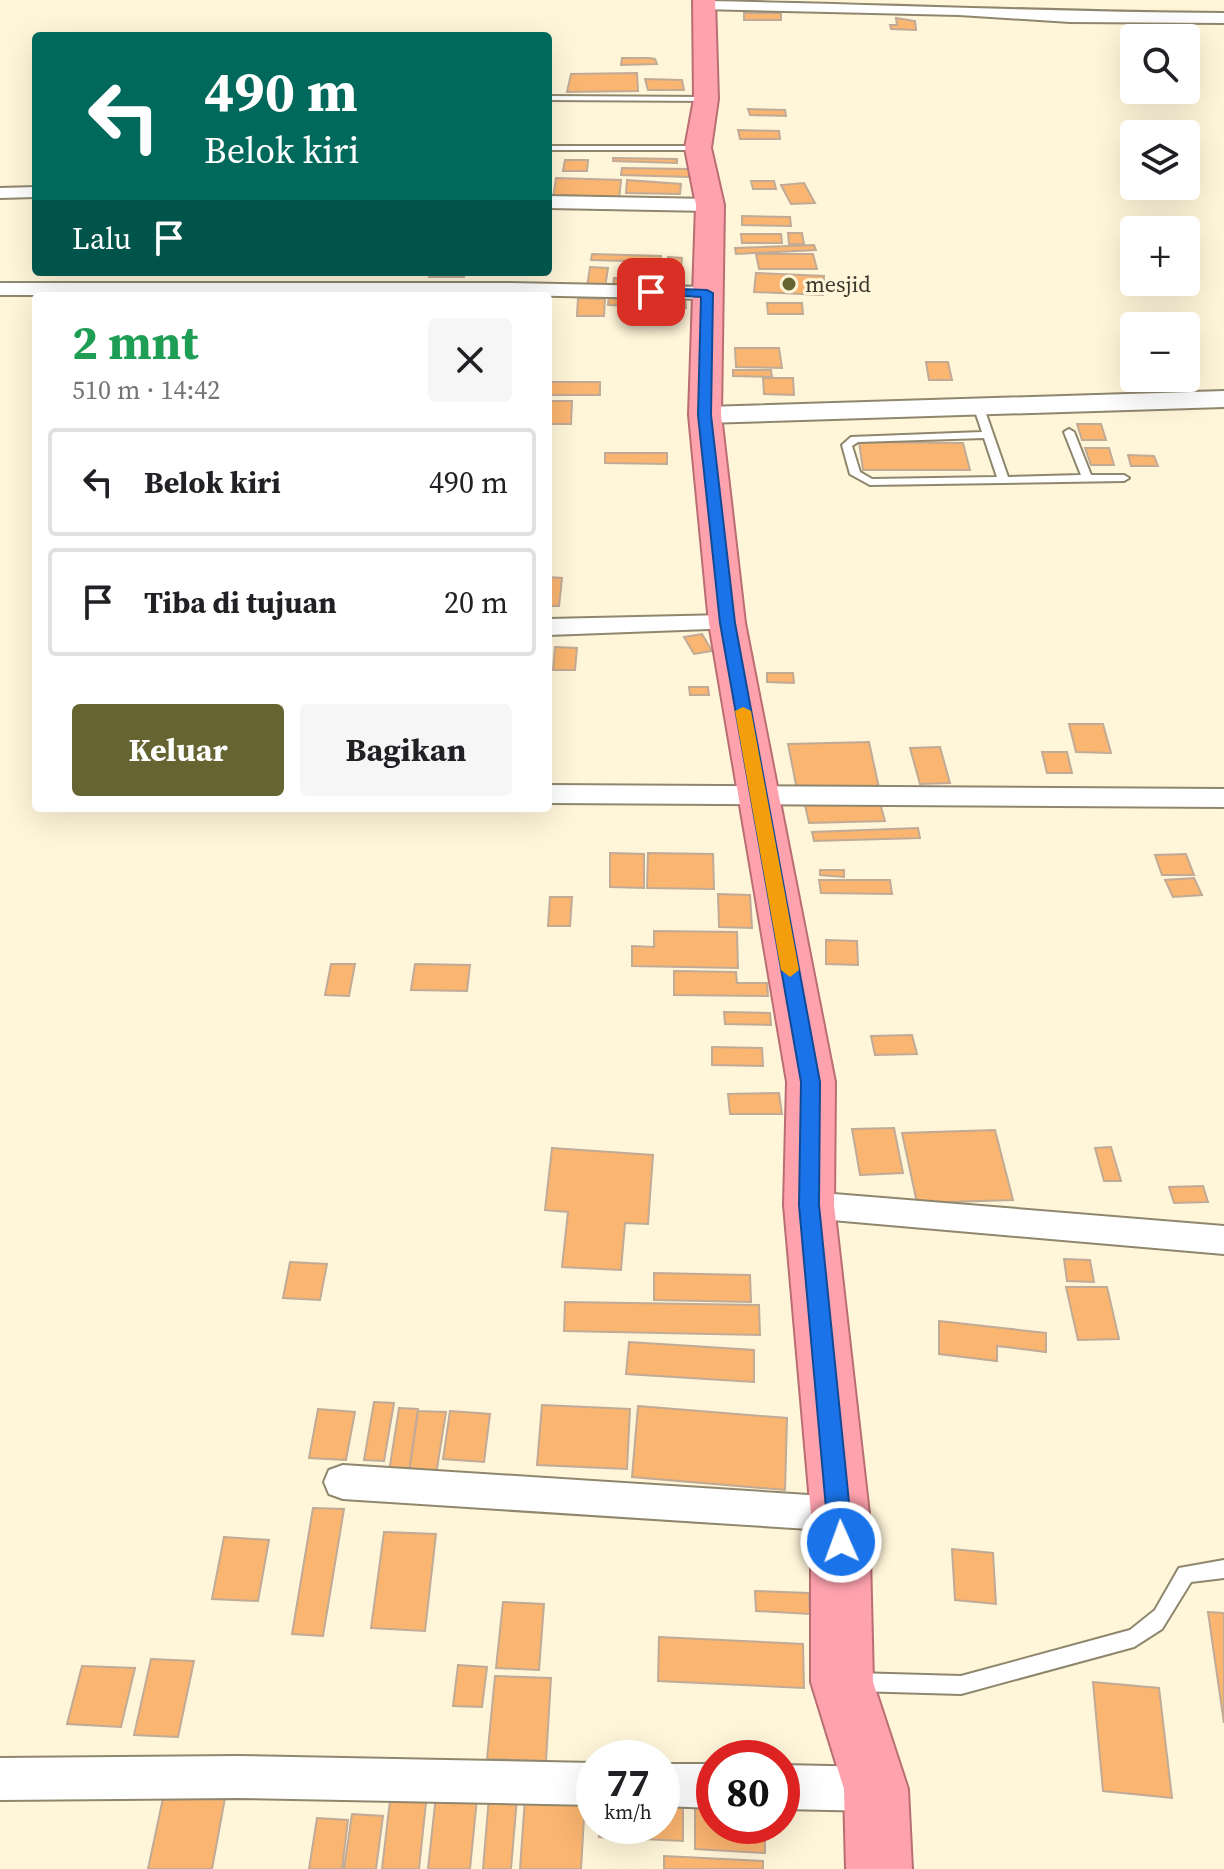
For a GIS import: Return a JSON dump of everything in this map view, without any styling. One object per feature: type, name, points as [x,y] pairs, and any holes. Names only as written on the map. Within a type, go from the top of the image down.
[{"type":"highway","points":[[705,3],[706,99],[698,148],[710,205],[705,415],[727,623],[811,1082],[809,1205],[840,1514],[842,1682],[876,1789],[879,1869]]},
{"type":"street","points":[[705,3],[959,10],[1070,17],[1224,18]]},
{"type":"street","points":[[0,193],[32,192]]},
{"type":"street","points":[[552,202],[710,205]]},
{"type":"street","points":[[0,289],[511,289],[707,293]]},
{"type":"street","points":[[705,415],[1224,399]]},
{"type":"street","points":[[552,627],[727,623]]},
{"type":"street","points":[[552,794],[1224,798]]},
{"type":"street","points":[[809,1205],[1224,1240]]},
{"type":"street","points":[[343,1482],[840,1514]]},
{"type":"street","points":[[0,1779],[237,1777],[576,1784]]},
{"type":"street","points":[[800,1787],[876,1789]]},
{"type":"lane","points":[[552,98],[706,99]]},
{"type":"lane","points":[[552,148],[698,148]]},
{"type":"lane","points":[[979,408],[1003,479]]},
{"type":"lane","points":[[1069,432],[1087,478]]},
{"type":"lane","points":[[987,435],[855,439],[847,445],[855,474],[864,481],[1124,478]]},
{"type":"lane","points":[[842,1682],[961,1685],[1134,1638],[1166,1616],[1186,1574],[1224,1569]]},
{"type":"building","points":[[744,13],[781,13],[781,20],[744,20]]},
{"type":"building","points":[[896,18],[915,21],[916,30],[891,29],[890,25],[897,25]]},
{"type":"building","points":[[622,58],[655,59],[657,64],[621,65]]},
{"type":"building","points":[[637,73],[638,91],[567,92],[571,74]]},
{"type":"building","points":[[645,79],[682,80],[684,90],[648,90]]},
{"type":"building","points":[[748,109],[785,110],[786,116],[750,115]]},
{"type":"building","points":[[738,130],[779,131],[780,139],[740,139]]},
{"type":"building","points":[[613,158],[677,159],[677,163],[613,161]]},
{"type":"building","points":[[565,160],[588,160],[587,171],[563,171]]},
{"type":"building","points":[[622,168],[689,169],[689,177],[621,175]]},
{"type":"building","points":[[556,178],[621,180],[619,200],[553,198]]},
{"type":"building","points":[[627,180],[681,184],[680,194],[626,193]]},
{"type":"building","points":[[751,181],[774,181],[776,189],[753,189]]},
{"type":"building","points":[[804,183],[815,203],[791,204],[781,185]]},
{"type":"building","points":[[742,216],[790,217],[791,226],[742,225]]},
{"type":"building","points":[[788,233],[802,233],[804,244],[789,244]]},
{"type":"building","points":[[741,234],[781,234],[782,243],[742,243]]},
{"type":"building","points":[[814,245],[816,250],[736,254],[735,248]]},
{"type":"building","points":[[592,254],[661,256],[661,262],[591,260]]},
{"type":"building","points":[[756,254],[813,254],[817,269],[759,269]]},
{"type":"building","points":[[668,257],[682,258],[681,268],[667,268]]},
{"type":"building","points":[[590,267],[608,268],[605,288],[587,287]]},
{"type":"building","name":"mesjid","points":[[756,273],[824,276],[823,295],[754,292]]},
{"type":"building","points":[[614,278],[655,279],[654,288],[613,286]]},
{"type":"building","points":[[609,295],[663,296],[662,307],[608,305]]},
{"type":"building","points":[[685,295],[686,308],[669,308],[668,296]]},
{"type":"building","points":[[578,298],[605,299],[604,316],[577,316]]},
{"type":"building","points":[[767,303],[802,303],[803,314],[768,314]]},
{"type":"building","points":[[735,348],[779,348],[782,368],[736,367]]},
{"type":"building","points":[[926,362],[948,362],[952,380],[929,380]]},
{"type":"building","points":[[733,370],[771,370],[772,377],[733,376]]},
{"type":"building","points":[[763,378],[793,378],[794,395],[764,394]]},
{"type":"building","points":[[552,382],[600,382],[600,395],[552,395]]},
{"type":"building","points":[[552,401],[572,401],[571,424],[552,424]]},
{"type":"building","points":[[1077,424],[1101,424],[1106,440],[1082,440]]},
{"type":"building","points":[[859,442],[963,443],[970,470],[863,470]]},
{"type":"building","points":[[1085,448],[1109,448],[1114,465],[1091,465]]},
{"type":"building","points":[[605,453],[667,453],[667,464],[605,463]]},
{"type":"building","points":[[1128,455],[1154,456],[1158,466],[1131,466]]},
{"type":"building","points":[[552,577],[562,578],[559,606],[552,606]]},
{"type":"building","points":[[702,634],[712,651],[694,654],[684,637]]},
{"type":"building","points":[[555,647],[577,648],[575,670],[553,670]]},
{"type":"building","points":[[767,673],[793,673],[794,683],[767,682]]},
{"type":"building","points":[[689,687],[708,687],[709,695],[690,695]]},
{"type":"building","points":[[1069,724],[1103,724],[1111,753],[1076,752]]},
{"type":"building","points":[[869,742],[879,788],[797,790],[788,744]]},
{"type":"building","points":[[940,747],[950,783],[920,784],[910,748]]},
{"type":"building","points":[[1042,752],[1067,752],[1072,773],[1047,773]]},
{"type":"building","points":[[880,803],[885,821],[809,823],[805,805]]},
{"type":"building","points":[[918,828],[920,838],[814,841],[812,832]]},
{"type":"building","points":[[610,853],[644,854],[644,888],[610,887]]},
{"type":"building","points":[[648,853],[713,854],[714,889],[647,888]]},
{"type":"building","points":[[1186,854],[1194,875],[1162,875],[1155,855]]},
{"type":"building","points":[[820,870],[844,870],[844,877],[820,875]]},
{"type":"building","points":[[1194,878],[1202,895],[1173,897],[1165,880]]},
{"type":"building","points":[[819,880],[890,880],[892,894],[821,893]]},
{"type":"building","points":[[718,894],[750,895],[752,928],[719,927]]},
{"type":"building","points":[[550,897],[572,897],[570,926],[548,926]]},
{"type":"building","points":[[654,931],[737,932],[738,968],[632,966],[632,946],[654,947]]},
{"type":"building","points":[[826,940],[857,941],[858,965],[826,964]]},
{"type":"building","points":[[331,964],[355,964],[349,996],[325,995]]},
{"type":"building","points":[[415,964],[470,965],[467,991],[411,990]]},
{"type":"building","points":[[674,971],[736,972],[737,983],[767,983],[768,996],[674,995]]},
{"type":"building","points":[[724,1012],[770,1013],[771,1025],[725,1024]]},
{"type":"building","points":[[912,1035],[917,1054],[875,1055],[871,1036]]},
{"type":"building","points":[[712,1047],[762,1048],[763,1066],[712,1065]]},
{"type":"building","points":[[779,1093],[782,1114],[730,1114],[728,1094]]},
{"type":"building","points":[[894,1128],[903,1173],[860,1175],[852,1129]]},
{"type":"building","points":[[995,1130],[1013,1200],[917,1203],[902,1133]]},
{"type":"building","points":[[1111,1147],[1121,1181],[1104,1181],[1095,1148]]},
{"type":"building","points":[[552,1148],[653,1155],[648,1224],[625,1223],[621,1270],[562,1267],[568,1212],[545,1210]]},
{"type":"building","points":[[1203,1186],[1208,1202],[1174,1203],[1169,1187]]},
{"type":"building","points":[[1064,1259],[1090,1260],[1094,1282],[1067,1281]]},
{"type":"building","points":[[290,1262],[327,1264],[320,1300],[283,1298]]},
{"type":"building","points":[[654,1273],[750,1275],[751,1302],[654,1300]]},
{"type":"building","points":[[1066,1287],[1107,1287],[1119,1339],[1078,1340]]},
{"type":"building","points":[[565,1302],[759,1305],[760,1335],[564,1331]]},
{"type":"building","points":[[939,1321],[1046,1333],[1046,1352],[997,1346],[997,1361],[939,1354]]},
{"type":"building","points":[[629,1342],[754,1350],[754,1382],[626,1374]]},
{"type":"building","points":[[374,1402],[394,1403],[384,1461],[364,1460]]},
{"type":"building","points":[[542,1405],[630,1409],[627,1469],[537,1465]]},
{"type":"building","points":[[638,1406],[787,1418],[785,1490],[632,1477]]},
{"type":"building","points":[[399,1408],[418,1409],[409,1473],[389,1472]]},
{"type":"building","points":[[318,1409],[355,1412],[346,1460],[309,1458]]},
{"type":"building","points":[[418,1411],[446,1412],[436,1475],[409,1473]]},
{"type":"building","points":[[450,1411],[490,1414],[484,1462],[443,1459]]},
{"type":"building","points":[[313,1508],[344,1509],[323,1636],[292,1634]]},
{"type":"building","points":[[384,1532],[436,1534],[425,1631],[371,1628]]},
{"type":"building","points":[[224,1537],[269,1540],[258,1601],[212,1599]]},
{"type":"building","points":[[952,1549],[993,1553],[996,1604],[955,1600]]},
{"type":"building","points":[[755,1591],[809,1593],[810,1614],[756,1611]]},
{"type":"building","points":[[503,1602],[544,1604],[539,1670],[496,1668]]},
{"type":"building","points":[[1208,1612],[1224,1613],[1224,1723]]},
{"type":"building","points":[[659,1637],[803,1644],[804,1688],[658,1681]]},
{"type":"building","points":[[151,1659],[194,1661],[178,1737],[134,1735]]},
{"type":"building","points":[[458,1665],[487,1667],[482,1707],[453,1706]]},
{"type":"building","points":[[82,1666],[135,1668],[121,1727],[67,1724]]},
{"type":"building","points":[[495,1676],[551,1678],[546,1761],[487,1759]]},
{"type":"building","points":[[1093,1682],[1159,1688],[1172,1798],[1103,1791]]},
{"type":"building","points":[[166,1784],[227,1787],[212,1869],[148,1869]]},
{"type":"building","points":[[391,1792],[427,1793],[419,1869],[382,1869]]},
{"type":"building","points":[[436,1795],[477,1798],[470,1869],[428,1869]]},
{"type":"building","points":[[489,1797],[517,1798],[511,1869],[483,1869]]},
{"type":"building","points":[[525,1798],[576,1801],[576,1844],[582,1844],[581,1869],[520,1869]]},
{"type":"building","points":[[680,1804],[683,1804],[683,1841],[680,1841]]},
{"type":"building","points":[[695,1807],[696,1844],[765,1844],[765,1853],[695,1849]]},
{"type":"building","points":[[352,1814],[383,1816],[376,1869],[344,1869]]},
{"type":"building","points":[[317,1818],[348,1820],[342,1869],[309,1869]]},
{"type":"building","points":[[664,1856],[763,1861],[763,1869],[664,1869]]},
{"type":"slow traffic","points":[[743,711],[790,970]]},
{"type":"place","name":"mesjid","points":[[789,284]]},
{"type":"route","points":[[651,292],[707,293],[705,415],[727,623],[811,1082],[809,1205],[841,1542]]}]
